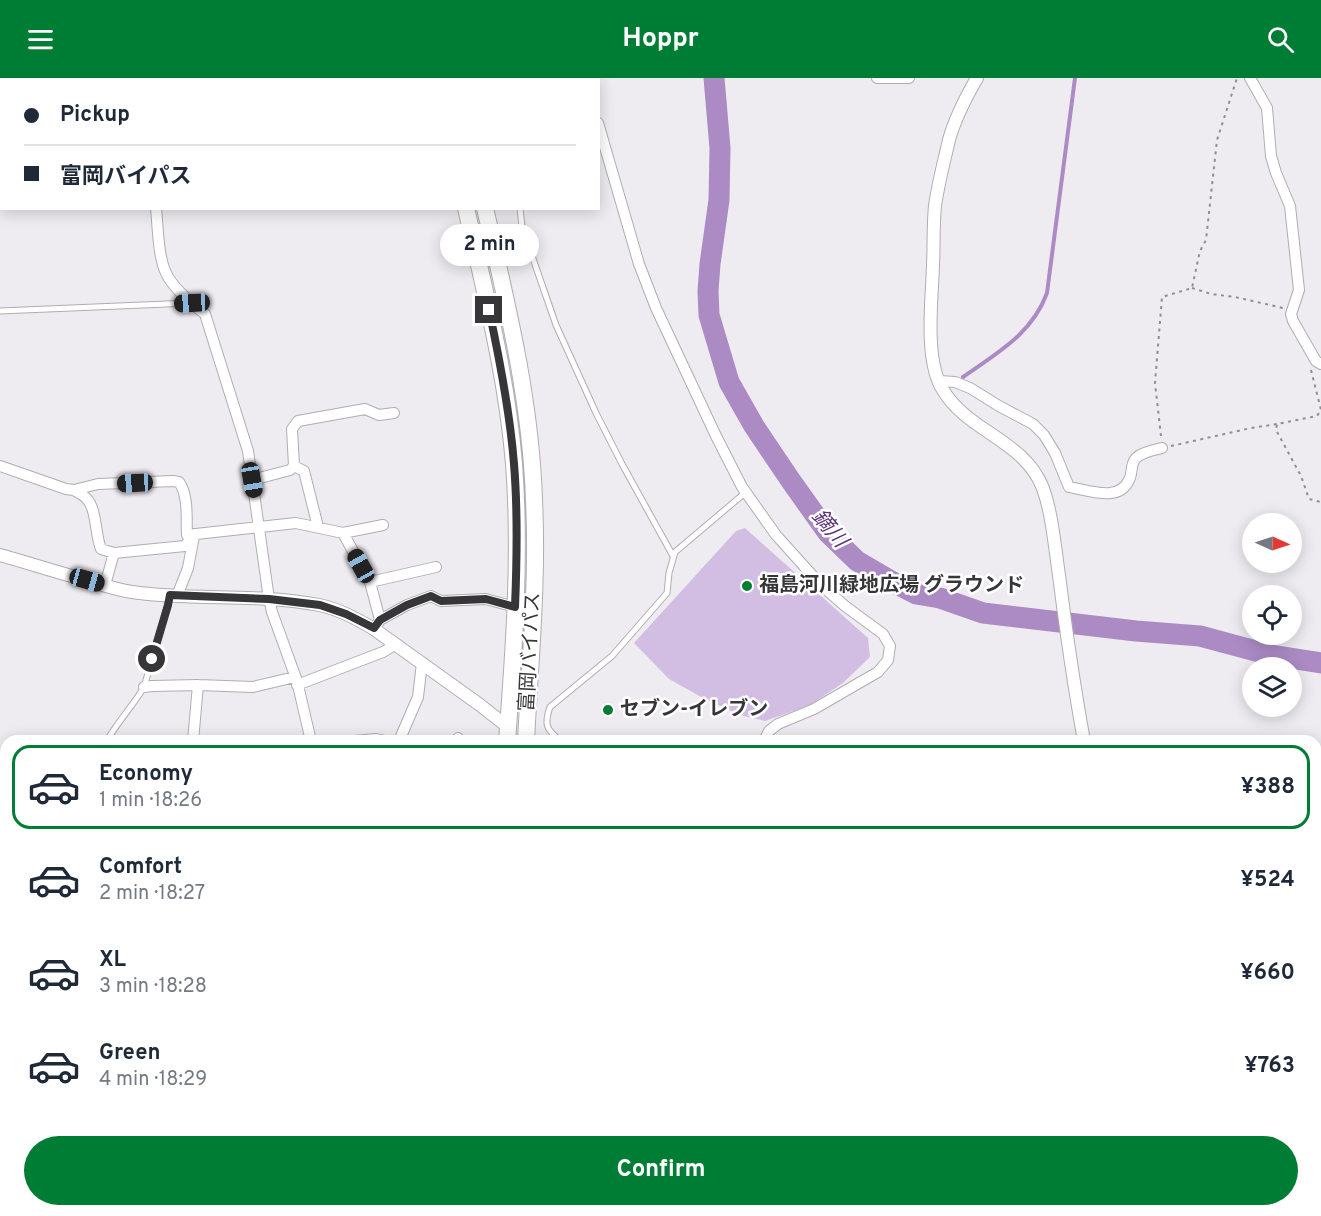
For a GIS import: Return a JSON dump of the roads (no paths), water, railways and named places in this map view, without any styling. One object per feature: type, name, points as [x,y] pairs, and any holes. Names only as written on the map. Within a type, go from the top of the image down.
[{"type":"highway","name":"富岡バイパス","points":[[466,210],[494,330],[514,464],[517,533],[508,734]]},
{"type":"highway","name":"富岡バイパス","points":[[485,210],[512,328],[532,467],[535,583],[526,735]]},
{"type":"street","points":[[877,78],[909,78]]},
{"type":"street","points":[[977,78],[965,98],[950,137],[935,208],[931,345],[935,374],[943,390],[962,413],[1015,450],[1031,467],[1042,484],[1047,500],[1083,735]]},
{"type":"street","points":[[1250,78],[1268,108],[1272,156],[1276,173],[1290,206],[1299,290],[1291,314],[1319,362]]},
{"type":"street","points":[[600,130],[639,264],[656,308],[716,436],[746,492],[776,535],[821,585],[883,634],[890,646],[888,660],[878,672],[814,709],[778,724],[767,735]]},
{"type":"street","points":[[156,210],[165,273],[205,314],[248,451],[269,599],[296,681],[310,735]]},
{"type":"street","points":[[939,381],[955,382],[970,388],[1033,424],[1056,453],[1070,487],[1110,495],[1119,491],[1129,480],[1133,460],[1139,455],[1162,448]]},
{"type":"street","points":[[252,480],[290,470],[294,466],[292,429],[298,421],[365,409],[379,415],[394,413]]},
{"type":"street","points":[[0,466],[74,490],[98,484],[179,482],[185,494],[188,535],[296,523],[343,533],[383,525]]},
{"type":"street","points":[[294,466],[304,471],[318,527]]},
{"type":"street","points":[[74,490],[86,498],[91,505],[101,549],[114,553],[185,546],[194,534]]},
{"type":"street","points":[[343,533],[370,582],[377,624],[396,644],[480,705],[508,734]]},
{"type":"street","points":[[173,595],[188,568],[194,534]]},
{"type":"street","points":[[105,585],[114,553]]},
{"type":"street","points":[[0,555],[132,591],[301,603],[331,608],[358,620],[377,624],[407,605],[431,596],[441,601],[486,599],[515,607]]},
{"type":"street","points":[[370,582],[436,567]]},
{"type":"street","points":[[144,687],[198,685],[253,687],[296,681],[383,652],[396,644]]},
{"type":"street","points":[[402,735],[418,697],[422,663]]},
{"type":"street","points":[[193,735],[198,685]]},
{"type":"lane","points":[[520,210],[522,227],[556,325],[622,464],[674,556]]},
{"type":"lane","points":[[0,311],[192,303]]},
{"type":"lane","points":[[553,735],[547,726],[546,718],[550,707],[612,656],[667,593],[669,573],[675,552],[746,492]]},
{"type":"lane","points":[[110,735],[144,687],[173,595]]},
{"type":"waterway","name":"鏑川","points":[[714,78],[720,148],[719,200],[710,264],[709,315],[729,382],[754,426],[828,533],[857,561],[916,594],[940,598],[983,613],[1200,636],[1271,655],[1321,663]]},
{"type":"waterway","points":[[963,377],[1001,351],[1023,331],[1047,293],[1075,78]]},
{"type":"place","name":"福島河川緑地広場 グラウンド","points":[[747,586]]},
{"type":"place","name":"セブン-イレブン","points":[[608,710]]}]
